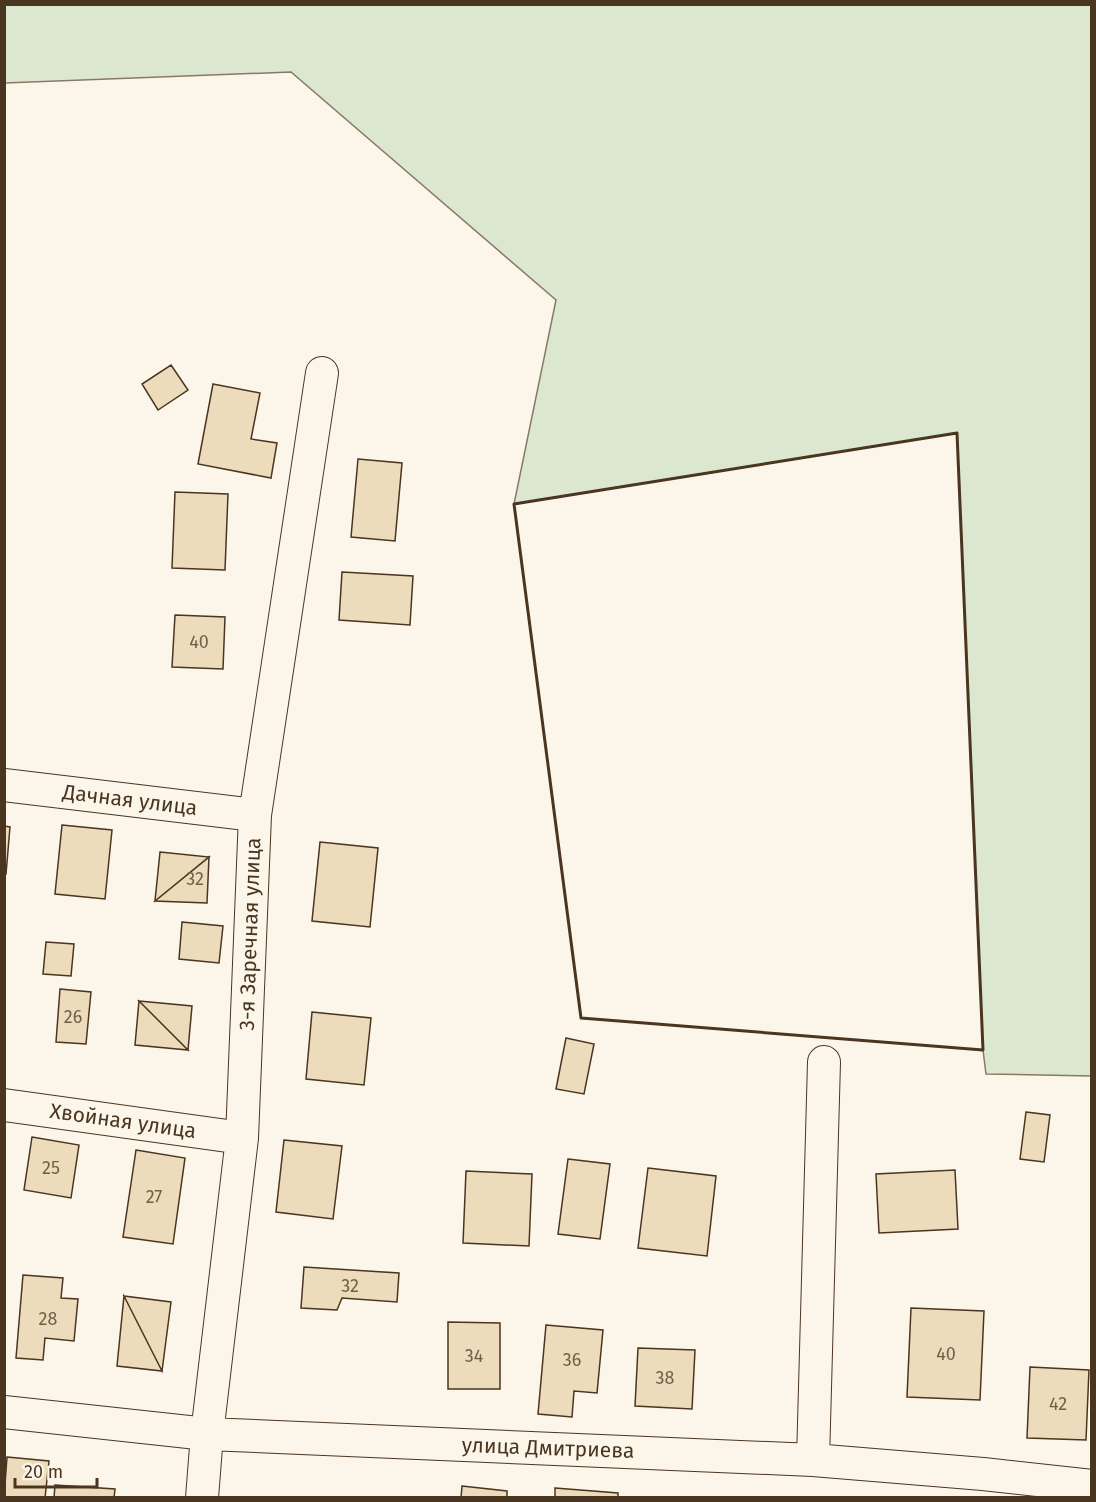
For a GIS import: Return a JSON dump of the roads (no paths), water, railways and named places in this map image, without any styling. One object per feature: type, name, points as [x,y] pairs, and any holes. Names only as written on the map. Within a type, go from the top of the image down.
[{"type":"street","name":"3-я Заречная улица","points":[[202,1497],[207,1434],[242,1138],[255,814],[322,373]]},
{"type":"street","name":"Дачная улица","points":[[4,785],[255,814]]},
{"type":"street","points":[[813,1460],[824,1062]]},
{"type":"street","name":"Хвойная улица","points":[[4,1105],[242,1138]]},
{"type":"street","name":"улица Дмитриева","points":[[4,1412],[207,1434],[813,1460],[981,1486],[1092,1486]]}]
